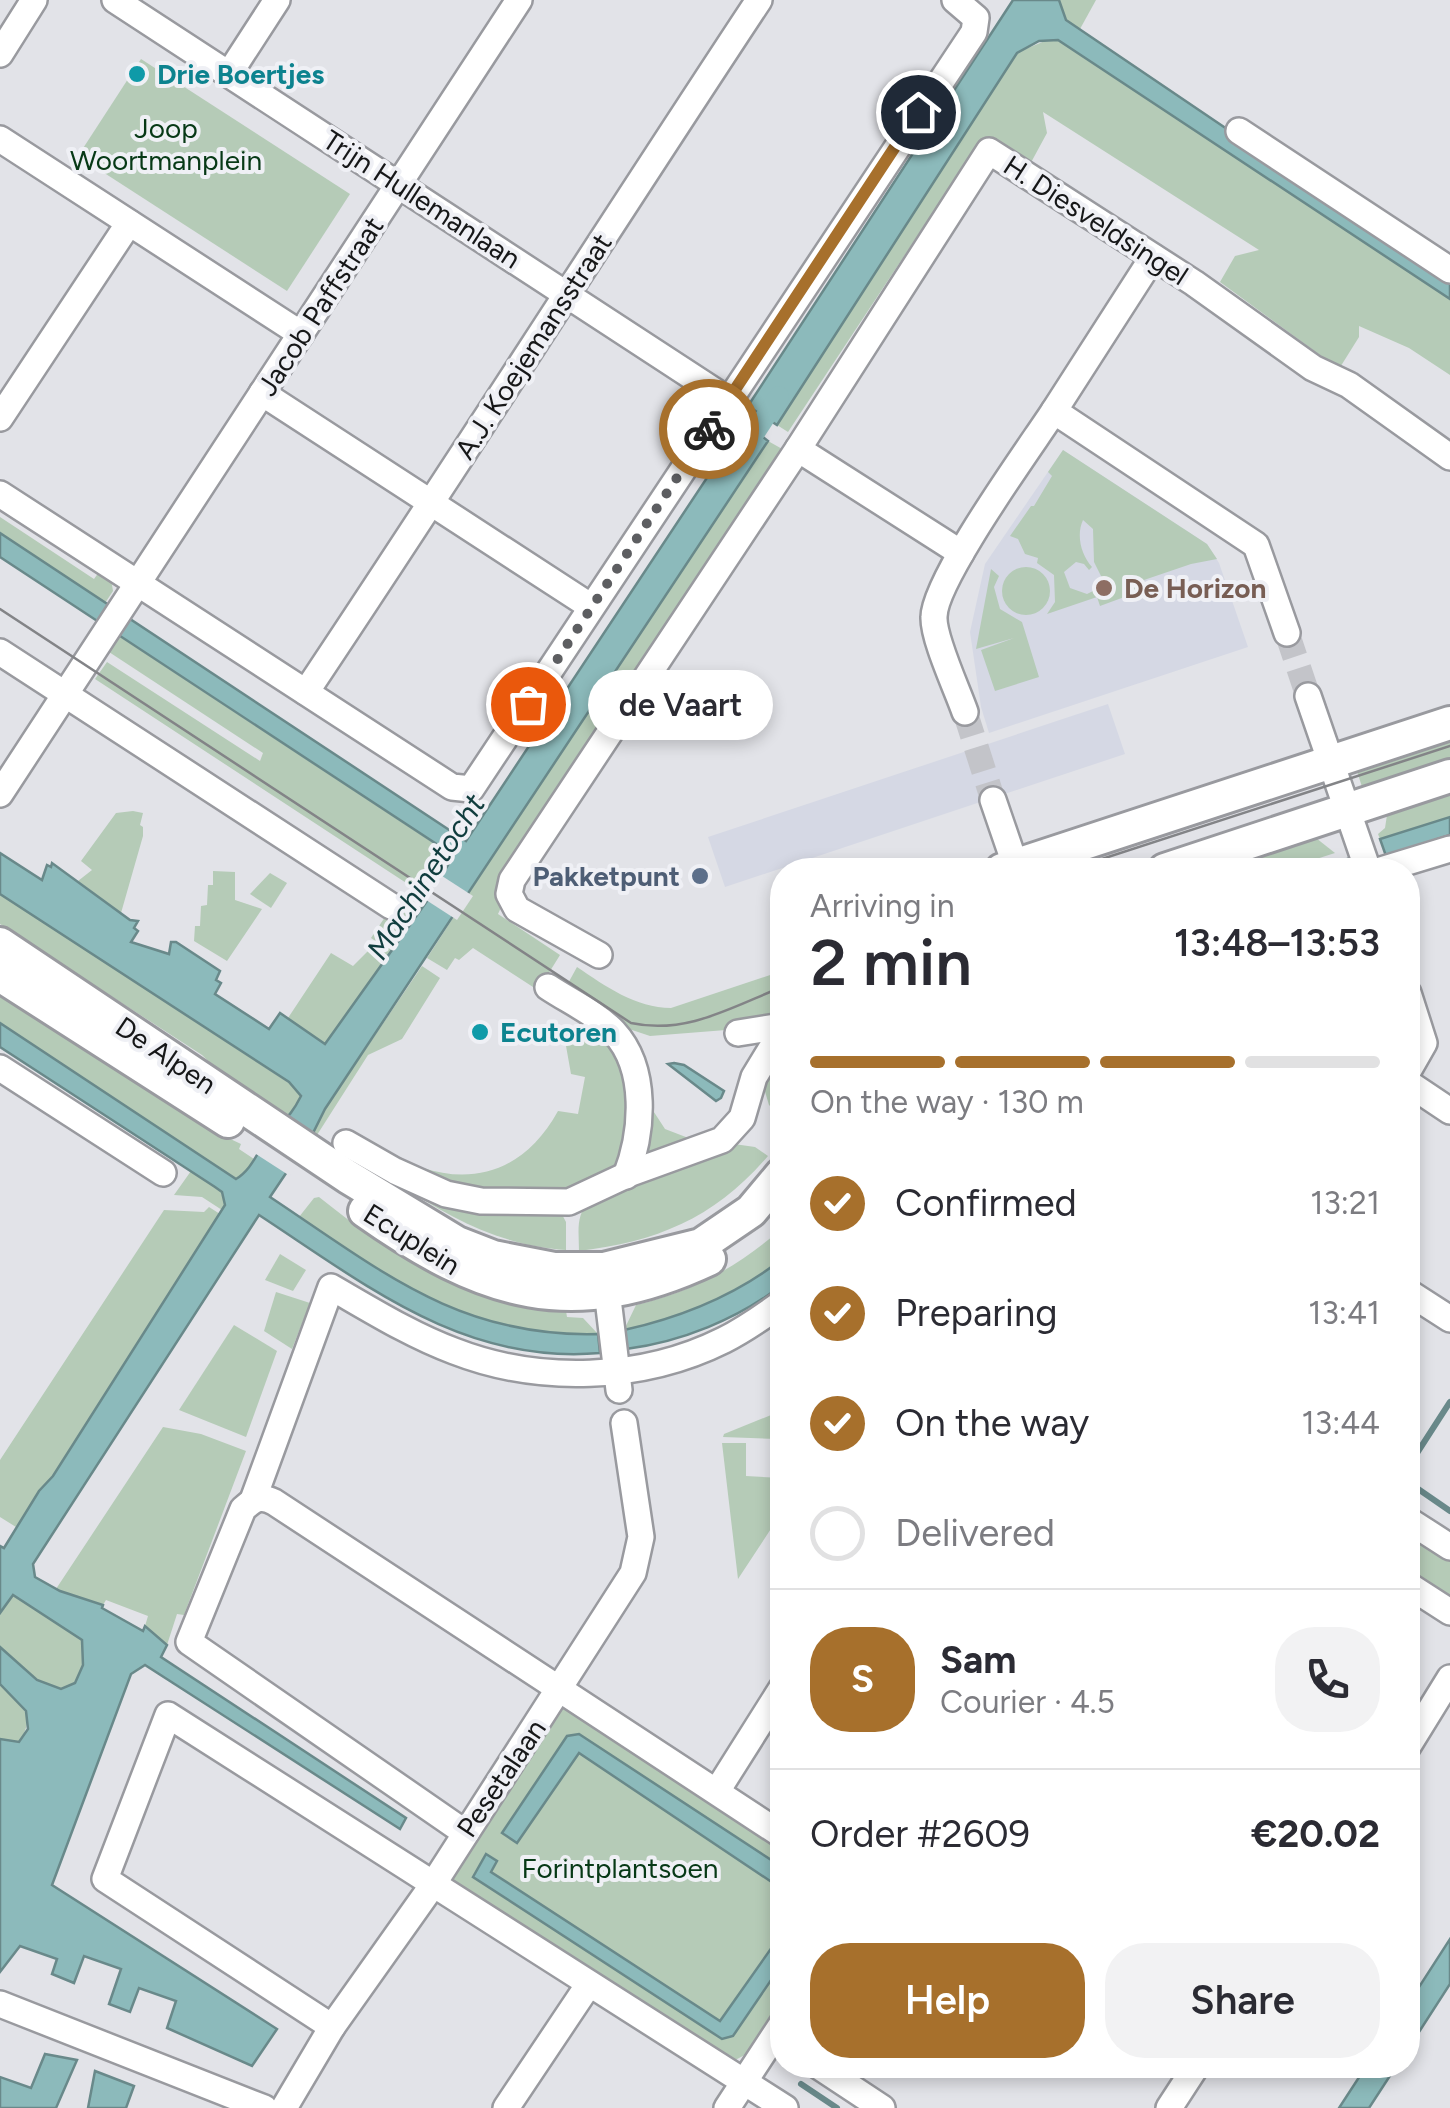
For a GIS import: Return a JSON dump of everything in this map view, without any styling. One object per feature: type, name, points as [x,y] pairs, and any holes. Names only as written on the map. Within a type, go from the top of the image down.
[{"type":"main road","points":[[1045,858],[1450,723]]},
{"type":"main road","points":[[1201,858],[1450,776]]},
{"type":"main road","name":"De Alpen","points":[[0,944],[182,1064],[246,1121]]},
{"type":"main road","name":"De Alpen","points":[[0,976],[326,1165]]},
{"type":"main road","name":"Ecuplein","points":[[326,1165],[458,1244],[525,1265],[559,1269],[608,1296],[701,1245],[770,1195]]},
{"type":"street","points":[[0,54],[34,0]]},
{"type":"street","name":"Trijn Hullemanlaan","points":[[114,0],[728,400]]},
{"type":"street","points":[[228,74],[277,0]]},
{"type":"street","name":"Jacob Paffstraat","points":[[0,794],[519,0]]},
{"type":"street","name":"A.J. Koejemansstraat","points":[[306,692],[759,0]]},
{"type":"street","points":[[0,494],[452,787],[471,789],[974,32],[976,18],[955,0]]},
{"type":"street","points":[[1238,131],[1450,270]]},
{"type":"street","points":[[0,139],[302,334]]},
{"type":"street","name":"H. Diesveldsingel","points":[[798,449],[989,151],[1313,368],[1349,385],[1450,457]]},
{"type":"street","points":[[0,418],[129,224]]},
{"type":"street","points":[[965,712],[933,621],[935,602],[1153,258]]},
{"type":"street","points":[[262,393],[590,606]]},
{"type":"street","points":[[1054,411],[1256,544],[1287,633]]},
{"type":"street","points":[[599,956],[517,910],[509,894],[512,880],[798,449],[962,554]]},
{"type":"street","points":[[0,652],[391,906]]},
{"type":"street","points":[[1308,696],[1366,858]]},
{"type":"street","points":[[993,800],[1009,858]]},
{"type":"street","points":[[1393,858],[1450,849]]},
{"type":"street","points":[[548,987],[647,1054]]},
{"type":"street","name":"Ecuplein","points":[[738,1033],[770,1029]]},
{"type":"street","points":[[614,1032],[632,1061],[641,1093],[636,1143],[626,1176]]},
{"type":"street","name":"Ecuplein","points":[[326,1165],[424,1184],[481,1201],[569,1202],[705,1142],[722,1140],[736,1128],[748,1106],[756,1066],[770,1046]]},
{"type":"street","points":[[0,1068],[163,1173]]},
{"type":"street","points":[[1420,1091],[1450,1111]]},
{"type":"street","points":[[464,1832],[190,1642],[332,1287],[421,1338],[458,1353],[543,1372],[617,1373],[669,1361],[725,1340],[770,1311]]},
{"type":"street","points":[[608,1296],[617,1373]]},
{"type":"street","points":[[1420,1300],[1450,1319]]},
{"type":"street","name":"Pesetalaan","points":[[284,2108],[332,2028],[432,1886],[633,1573],[640,1537],[624,1424]]},
{"type":"street","points":[[248,1505],[264,1498],[274,1502],[770,1828]]},
{"type":"street","points":[[1420,1528],[1450,1548]]},
{"type":"street","points":[[1420,1593],[1450,1612]]},
{"type":"street","points":[[1420,1727],[1450,1678]]},
{"type":"street","points":[[716,1791],[770,1707]]},
{"type":"street","points":[[332,2028],[105,1878],[168,1716],[785,2108]]},
{"type":"street","points":[[506,2108],[588,1984]]},
{"type":"street","points":[[0,2004],[264,2108]]},
{"type":"street","points":[[727,2108],[770,2047]]},
{"type":"street","points":[[837,2078],[882,2108]]},
{"type":"street","points":[[1170,2108],[1189,2078]]},
{"type":"shaded area","name":"De Horizon","points":[[1063,450],[1207,544],[1219,563],[1248,647],[989,733],[981,707],[970,632],[985,564]]},
{"type":"shaded area","points":[[1108,704],[1125,754],[812,858],[770,858],[770,872],[725,887],[708,837]]},
{"type":"green space","points":[[1059,0],[1096,0],[1080,29],[1066,20]]},
{"type":"green space","points":[[1057,39],[1450,299],[1450,375],[1409,348],[1359,326],[1359,337],[1339,369],[1220,282],[1235,256],[1259,250],[1043,112],[1047,133],[1028,168],[982,138],[788,432],[777,425],[1018,52]]},
{"type":"green space","name":"Joop Woortmanplein","points":[[141,59],[350,194],[287,291],[78,156]]},
{"type":"green space","points":[[768,441],[784,450],[666,634],[654,640],[507,864],[498,914],[560,955],[542,984],[533,987],[473,948],[459,960],[455,958],[447,970],[427,958],[453,918],[427,901],[325,1044],[288,1018],[331,953],[353,966],[377,942],[371,938],[397,899],[414,898],[420,892],[95,679],[107,662],[260,761],[263,753],[109,652],[119,636],[447,852],[469,893]]},
{"type":"green space","points":[[1063,450],[1207,544],[1217,559],[1144,580],[1146,589],[1100,606],[1097,597],[1047,614],[1055,602],[1054,575],[1037,563],[1038,558],[1025,554],[1018,539],[1010,536],[1052,476],[1048,472]],"holes":[[[1083,520],[1093,529],[1094,562],[1104,582],[1096,581],[1093,591],[1087,594],[1070,588],[1064,572],[1076,562],[1089,570],[1092,567],[1081,545]]]},
{"type":"green space","points":[[0,517],[94,579],[99,572],[111,579],[113,591],[105,603],[0,533]]},
{"type":"green space","points":[[1026,567],[1043,574],[1050,591],[1043,608],[1026,615],[1009,608],[1002,591],[1009,574]]},
{"type":"green space","points":[[991,569],[999,576],[994,587],[1000,609],[1022,622],[1039,677],[995,691],[981,650],[1014,638],[976,649]]},
{"type":"green space","points":[[1450,731],[1450,768],[1359,789],[1362,787],[1357,771],[1350,771]]},
{"type":"green space","points":[[1450,795],[1450,817],[1380,839],[1378,834],[1385,828],[1387,815]]},
{"type":"green space","points":[[116,813],[143,813],[143,836],[121,913],[78,881],[92,870],[81,861]]},
{"type":"green space","points":[[1316,838],[1335,853],[1319,858],[1255,858]]},
{"type":"green space","points":[[213,871],[235,872],[235,900],[262,909],[227,961],[194,941],[201,906],[207,905],[208,885],[213,885]]},
{"type":"green space","points":[[270,873],[287,883],[271,908],[250,894]]},
{"type":"green space","points":[[0,894],[298,1089],[301,1096],[290,1118],[265,1105],[235,1079],[231,1083],[202,1055],[0,924]]},
{"type":"green space","points":[[422,966],[440,978],[402,1039],[368,1055],[317,1135],[313,1133],[325,1109]]},
{"type":"green space","points":[[577,967],[633,1000],[671,1008],[770,975],[770,1021],[764,1027],[650,1036],[626,1028],[566,987]]},
{"type":"green space","points":[[0,995],[160,1099],[206,1122],[205,1127],[241,1144],[239,1149],[254,1159],[245,1174],[236,1179],[225,1175],[0,1023]]},
{"type":"green space","points":[[589,1021],[625,1062],[629,1157],[583,1191],[454,1191],[376,1155],[382,1148],[432,1171],[457,1174],[480,1173],[523,1154],[558,1111],[578,1114],[585,1077],[571,1074],[563,1029]]},
{"type":"green space","points":[[770,1070],[770,1106],[769,1105],[763,1085]]},
{"type":"green space","points":[[650,1106],[665,1129],[691,1139],[642,1162]]},
{"type":"green space","points":[[734,1144],[755,1147],[768,1156],[728,1195],[660,1233],[579,1251],[580,1218],[590,1201]]},
{"type":"green space","points":[[191,1171],[221,1192],[225,1205],[222,1210],[202,1197],[174,1195]]},
{"type":"green space","points":[[411,1182],[559,1209],[566,1222],[566,1250],[520,1243],[478,1228],[398,1184]]},
{"type":"green space","points":[[319,1197],[375,1239],[434,1275],[497,1300],[566,1311],[567,1317],[583,1318],[598,1334],[512,1327],[439,1302],[370,1264],[299,1217]]},
{"type":"green space","points":[[209,1207],[220,1214],[53,1476],[16,1527],[0,1517],[0,1460],[164,1210],[204,1212]]},
{"type":"green space","points":[[770,1237],[770,1268],[746,1284],[707,1304],[624,1330],[636,1305],[677,1293],[749,1254]]},
{"type":"green space","points":[[280,1254],[306,1270],[293,1291],[265,1280]]},
{"type":"green space","points":[[276,1292],[310,1303],[292,1349],[264,1331]]},
{"type":"green space","points":[[234,1325],[277,1351],[246,1437],[179,1410]]},
{"type":"green space","points":[[770,1415],[770,1439],[723,1437]]},
{"type":"green space","points":[[163,1427],[201,1434],[246,1451],[184,1615],[177,1614],[167,1645],[145,1626],[148,1616],[106,1600],[103,1605],[56,1589]]},
{"type":"green space","points":[[722,1443],[746,1443],[746,1476],[770,1477],[770,1530],[738,1579]]},
{"type":"green space","points":[[1420,1540],[1450,1560],[1450,1599],[1420,1578]]},
{"type":"green space","points":[[13,1594],[82,1640],[83,1665],[75,1683],[61,1689],[37,1680],[0,1647],[0,1614]]},
{"type":"green space","points":[[0,1684],[27,1717],[19,1742],[0,1739]]},
{"type":"green space","name":"Forintplantsoen","points":[[575,1707],[770,1837],[770,2026],[754,2050],[726,2065],[455,1890],[450,1873],[557,1710]]},
{"type":"water","points":[[1013,0],[1059,0],[1066,20],[1450,280],[1450,299],[1058,40],[1039,41],[1017,53],[777,425],[748,406]]},
{"type":"water","points":[[744,422],[768,441],[270,1197],[423,1294],[504,1325],[598,1334],[600,1353],[551,1353],[504,1346],[461,1333],[378,1293],[259,1215],[33,1564],[35,1577],[60,1591],[103,1605],[102,1608],[143,1631],[145,1626],[167,1645],[161,1657],[406,1818],[400,1829],[145,1665],[131,1674],[52,1885],[277,2029],[252,2066],[167,2028],[176,2001],[139,1988],[130,2012],[109,2004],[121,1969],[84,1956],[74,1983],[52,1974],[57,1959],[20,1946],[0,1972],[0,1739],[19,1742],[28,1729],[26,1711],[0,1684],[0,1647],[37,1680],[61,1689],[75,1683],[83,1665],[82,1640],[13,1595],[0,1613],[0,1546],[4,1548],[39,1491],[53,1476],[225,1205],[222,1192],[215,1187],[0,1047],[0,1023],[236,1179],[247,1170],[301,1096],[289,1082],[0,894],[0,853],[42,880],[47,865],[51,867],[52,863],[130,920],[138,921],[134,928],[138,931],[131,942],[169,954],[171,942],[176,942],[220,971],[216,980],[221,983],[215,994],[269,1029],[280,1013],[325,1044],[427,901],[452,858],[447,851],[0,557],[0,533],[466,841]]},
{"type":"water","points":[[1450,817],[1450,835],[1386,856],[1380,839]]},
{"type":"water","points":[[668,1064],[684,1065],[724,1091],[721,1098],[716,1101]]},
{"type":"water","points":[[770,1267],[770,1293],[747,1308],[688,1335],[626,1349],[624,1330],[707,1304]]},
{"type":"water","points":[[579,1734],[770,1859],[770,1881],[579,1753],[517,1843],[502,1833],[567,1736]]},
{"type":"water","points":[[486,1854],[497,1861],[491,1872],[720,2021],[770,1950],[770,1982],[733,2036],[722,2039],[473,1877]]},
{"type":"water","points":[[1450,1939],[1450,1984],[1420,2030],[1420,1985]]},
{"type":"water","points":[[45,2054],[77,2060],[56,2108],[0,2108],[0,2077],[31,2088]]},
{"type":"water","points":[[95,2071],[134,2086],[126,2108],[88,2108]]},
{"type":"water","points":[[1359,2078],[1389,2078],[1369,2108],[1339,2108]]},
{"type":"pier","points":[[439,874],[473,896],[457,920],[423,898]]},
{"type":"pier","points":[[285,1115],[318,1135],[290,1176],[253,1152],[267,1131]]},
{"type":"waterway","name":"Machinetocht","points":[[743,451],[779,396]]},
{"type":"waterway","points":[[1420,1448],[1450,1402]]},
{"type":"waterway","points":[[1420,1490],[1450,1511]]},
{"type":"waterway","points":[[801,2084],[837,2108]]},
{"type":"tunnel","points":[[1287,633],[1308,696]]},
{"type":"tunnel","points":[[965,712],[993,800]]},
{"type":"tram line","points":[[0,609],[631,1023],[651,1026],[690,1022],[770,992]]},
{"type":"tram line","points":[[1105,858],[1450,746]]},
{"type":"way so far","points":[[528,704],[709,429]]},
{"type":"place","name":"Drie Boertjes","points":[[137,74]]},
{"type":"place","name":"De Horizon","points":[[1104,588]]},
{"type":"place","name":"de Vaart","points":[[528,704]]},
{"type":"place","name":"Pakketpunt","points":[[700,876]]},
{"type":"place","name":"Ecutoren","points":[[480,1032]]},
{"type":"route","points":[[709,429],[918,112]]}]
